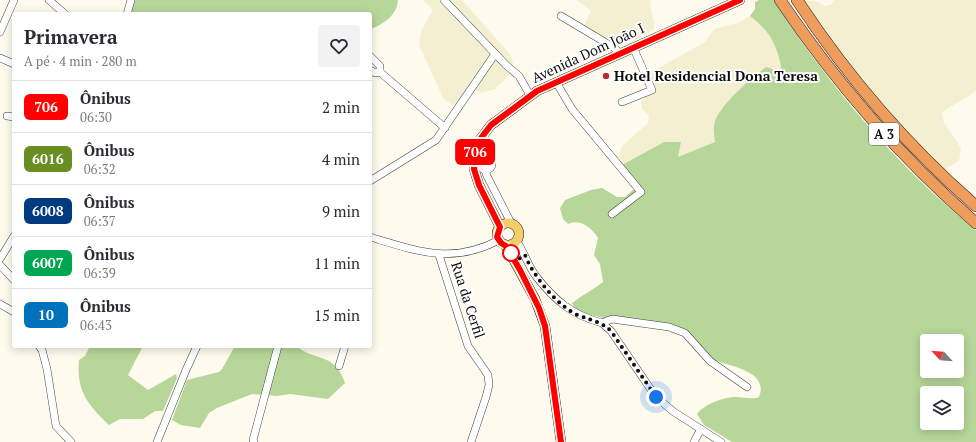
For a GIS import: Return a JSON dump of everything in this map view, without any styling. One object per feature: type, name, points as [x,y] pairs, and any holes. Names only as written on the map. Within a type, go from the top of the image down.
[{"type":"highway","name":"A 3","points":[[780,0],[826,64],[878,128],[934,185],[976,223]]},
{"type":"highway","name":"A 3","points":[[796,0],[831,48],[874,102],[917,150],[976,206]]},
{"type":"main road","name":"Avenida Dom João I","points":[[500,227],[479,185],[474,169],[475,152],[479,141],[491,125],[530,95],[633,47],[740,0]]},
{"type":"main road","points":[[502,243],[514,244],[517,242],[519,231],[511,223],[500,227],[497,233],[502,243],[515,261],[539,308],[545,326],[560,442]]},
{"type":"street","points":[[0,32],[14,0]]},
{"type":"street","points":[[49,0],[63,12]]},
{"type":"street","points":[[128,12],[131,0]]},
{"type":"street","points":[[444,0],[495,54],[519,76],[530,95]]},
{"type":"street","points":[[561,16],[613,47],[620,53]]},
{"type":"street","points":[[622,102],[652,90],[633,47]]},
{"type":"street","points":[[372,180],[436,140],[495,54]]},
{"type":"street","points":[[0,58],[12,63]]},
{"type":"street","points":[[372,58],[380,66],[380,72]]},
{"type":"street","points":[[372,71],[375,73],[380,72],[445,128]]},
{"type":"street","points":[[556,82],[572,109],[641,192],[612,214]]},
{"type":"street","points":[[486,170],[486,174],[511,223]]},
{"type":"street","points":[[372,238],[419,252],[439,255],[456,255],[502,243]]},
{"type":"street","points":[[0,258],[12,239]]},
{"type":"street","points":[[517,242],[535,275],[563,306],[580,316],[602,323],[611,331],[656,397],[674,412],[721,442]]},
{"type":"street","name":"Rua da Cerfil","points":[[439,255],[468,346],[488,375],[489,385],[486,397],[471,442]]},
{"type":"street","points":[[515,261],[525,255]]},
{"type":"street","points":[[0,265],[12,278]]},
{"type":"street","points":[[0,304],[12,311]]},
{"type":"street","points":[[602,323],[612,319],[669,327],[684,332],[710,360],[747,387]]},
{"type":"street","points":[[41,348],[47,369],[56,426],[71,442]]},
{"type":"street","points":[[157,442],[186,370],[197,348]]},
{"type":"street","points":[[254,442],[278,348]]},
{"type":"street","points":[[339,366],[344,348]]},
{"type":"street","points":[[694,442],[701,429]]},
{"type":"shaded area","points":[[423,0],[462,0],[509,53],[513,62],[508,76],[495,89],[482,93],[471,89],[460,101],[453,105],[444,100],[419,45],[421,31],[433,10]]},
{"type":"shaded area","points":[[577,0],[651,0],[650,5],[654,29],[636,40],[612,43],[584,26],[591,11]]},
{"type":"shaded area","points":[[803,0],[815,1],[825,6],[832,4],[834,0],[976,0],[976,90],[942,112],[944,123],[961,148],[959,161],[945,169],[921,147],[861,80]]},
{"type":"shaded area","points":[[750,16],[761,24],[774,43],[779,53],[782,73],[742,87],[715,121],[715,142],[677,158],[681,142],[664,142],[622,165],[619,156],[622,146],[648,123],[649,116],[642,109],[641,102],[646,96],[651,95],[641,78],[705,42],[714,29],[738,23]]},
{"type":"green space","points":[[134,0],[398,0],[395,10],[389,18],[385,22],[372,28],[372,12],[130,12]]},
{"type":"green space","points":[[759,0],[774,0],[828,78],[868,126],[911,172],[976,230],[976,442],[732,442],[704,425],[697,414],[704,407],[720,400],[731,397],[759,397],[761,387],[757,379],[751,373],[710,359],[703,355],[674,327],[611,320],[593,316],[575,309],[572,303],[603,282],[600,264],[594,255],[598,238],[589,228],[581,223],[572,222],[568,224],[563,219],[560,208],[565,200],[591,190],[602,188],[617,197],[625,197],[634,189],[633,182],[622,165],[664,142],[681,142],[678,157],[715,142],[715,121],[730,99],[745,84],[766,67],[782,72],[776,48],[768,34],[750,16],[755,9],[755,2]]},
{"type":"green space","points":[[89,348],[142,348],[128,375],[148,390],[176,374],[177,378],[163,411],[155,411],[143,419],[120,419],[109,425],[89,404],[82,389],[79,380],[79,360],[85,356]]},
{"type":"green space","points":[[234,348],[299,348],[336,366],[345,383],[328,399],[290,394],[277,396],[252,394],[217,408],[209,413],[200,428],[181,425],[172,420],[187,380],[219,372]]},
{"type":"bus line","name":"706","points":[[561,442],[545,326],[539,308],[520,270],[506,246],[501,243],[497,237],[500,227],[479,185],[474,169],[475,152],[478,142],[484,132],[491,125],[537,91],[740,0]]},
{"type":"place","name":"Hotel Residencial Dona Teresa","points":[[606,76]]},
{"type":"route","points":[[511,253],[515,261],[525,255],[535,275],[563,306],[580,316],[602,323],[611,331],[647,386],[656,397]]}]
